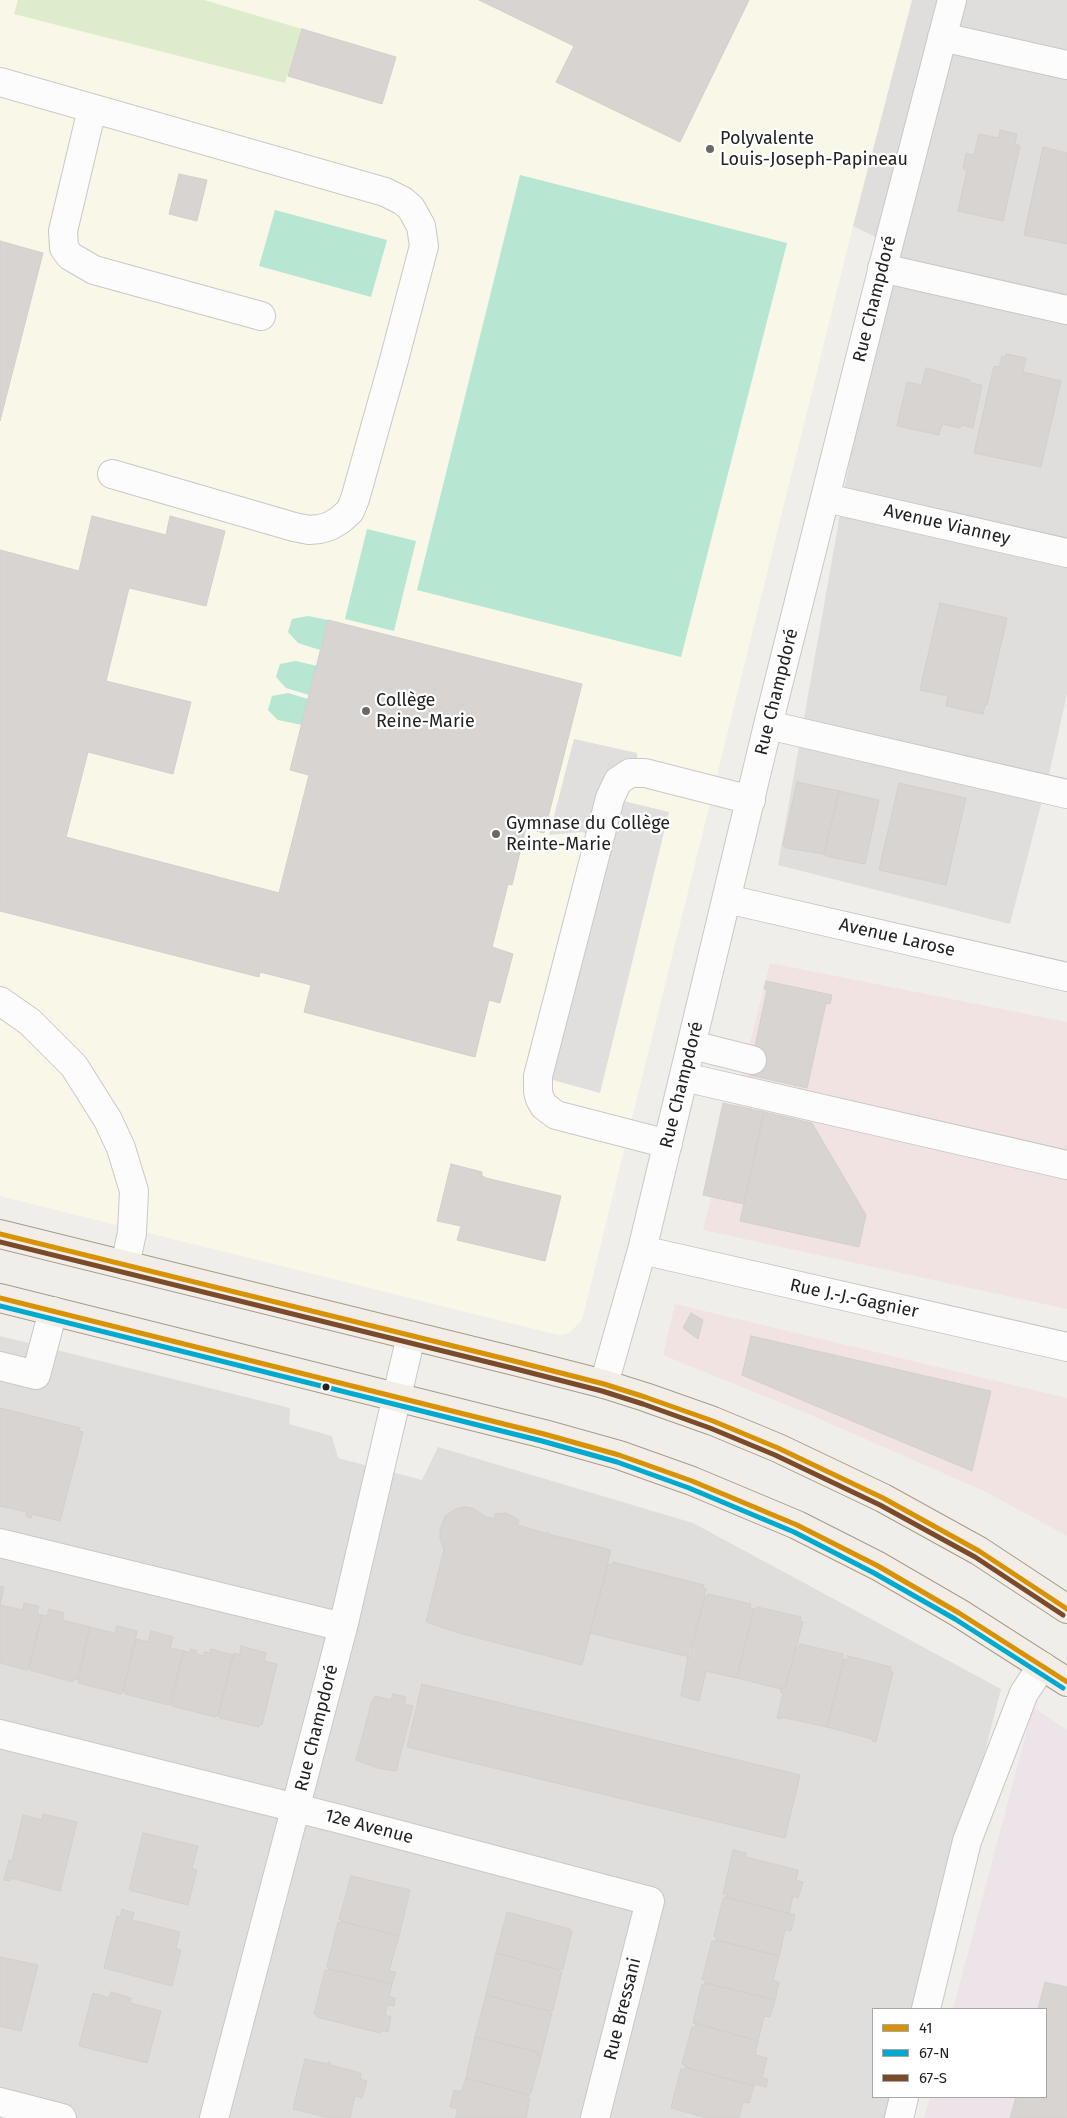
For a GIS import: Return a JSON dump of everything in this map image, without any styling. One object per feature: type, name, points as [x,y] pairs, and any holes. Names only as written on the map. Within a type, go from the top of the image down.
[{"type":"main road","points":[[0,1234],[604,1384],[713,1421],[812,1463],[883,1498],[948,1533],[1067,1609]]},
{"type":"main road","points":[[0,1298],[562,1438],[619,1455],[692,1481],[762,1509],[878,1566],[959,1613],[1067,1682]]},
{"type":"street","name":"Rue Champdoré","points":[[604,1384],[642,1250],[768,725],[882,268],[952,0]]},
{"type":"street","points":[[942,37],[1067,65]]},
{"type":"street","points":[[0,82],[385,192],[403,201],[411,208],[421,226],[424,246],[416,280],[355,499],[350,511],[340,520],[320,529],[294,528],[112,474]]},
{"type":"street","points":[[92,109],[63,230],[64,248],[70,256],[94,270],[262,316]]},
{"type":"street","points":[[882,268],[1067,310]]},
{"type":"street","name":"Avenue Vianney","points":[[826,498],[1067,553]]},
{"type":"street","points":[[768,725],[1067,794]]},
{"type":"street","points":[[668,1144],[556,1116],[544,1106],[540,1099],[538,1076],[610,798],[618,781],[630,773],[645,773],[751,800]]},
{"type":"street","name":"Avenue Larose","points":[[727,899],[1067,977]]},
{"type":"street","points":[[0,1001],[30,1022],[74,1066],[108,1120],[121,1148],[134,1191],[132,1233],[125,1265]]},
{"type":"street","points":[[692,1045],[752,1060]]},
{"type":"street","points":[[684,1077],[1067,1165]]},
{"type":"street","name":"Rue J.-J.-Gagnier","points":[[642,1250],[1067,1347]]},
{"type":"street","points":[[0,1366],[36,1375],[53,1311]]},
{"type":"street","name":"Rue Champdoré","points":[[214,2118],[343,1627],[412,1336]]},
{"type":"street","points":[[0,1543],[343,1627]]},
{"type":"street","points":[[926,2008],[967,1841],[1024,1692],[1042,1666]]},
{"type":"street","name":"12e Avenue","points":[[0,1734],[296,1808],[650,1901]]},
{"type":"street","name":"Rue Bressani","points":[[595,2118],[650,1901]]},
{"type":"street","points":[[899,2118],[904,2098]]},
{"type":"street","points":[[0,2102],[62,2118]]},
{"type":"shaded area","points":[[0,0],[1067,0],[1067,694],[1050,770],[1010,924],[778,865],[888,243],[853,226]]},
{"type":"shaded area","name":"Collège Reine-Marie","points":[[0,0],[912,0],[853,226],[582,1320],[569,1333],[558,1335],[0,1196]]},
{"type":"shaded area","points":[[574,739],[637,753],[638,772],[611,798],[669,812],[600,1093],[538,1076],[600,837],[581,832],[549,835]]},
{"type":"shaded area","points":[[770,963],[1067,1022],[1067,1309],[703,1230]]},
{"type":"shaded area","points":[[675,1304],[1067,1398],[1067,1536],[986,1492],[813,1416],[663,1355]]},
{"type":"shaded area","points":[[0,1336],[290,1408],[289,1424],[332,1436],[338,1458],[422,1480],[438,1447],[693,1523],[1001,1689],[919,2008],[872,2008],[872,2098],[897,2098],[891,2118],[0,2118]]},
{"type":"shaded area","points":[[1033,1707],[1067,1730],[1067,2118],[924,2118],[930,2098],[1047,2098],[1047,2008],[953,2008]]},
{"type":"green space","points":[[18,0],[204,0],[302,29],[285,83],[14,14]]},
{"type":"green space","points":[[520,175],[787,243],[681,657],[417,590]]},
{"type":"green space","points":[[275,210],[387,240],[371,297],[259,266]]},
{"type":"green space","points":[[367,529],[416,541],[394,631],[345,619]]},
{"type":"green space","points":[[308,616],[328,620],[320,650],[298,643],[288,632],[292,619]]},
{"type":"green space","points":[[296,661],[317,666],[309,695],[286,688],[276,677],[280,664]]},
{"type":"green space","points":[[288,693],[308,699],[302,725],[278,720],[268,710],[272,696]]},
{"type":"building","points":[[479,0],[749,0],[680,142],[556,82],[574,46]]},
{"type":"building","points":[[302,29],[396,57],[382,104],[288,76]]},
{"type":"building","points":[[1000,130],[1017,134],[1015,144],[1020,146],[1003,221],[958,211],[967,170],[963,169],[966,153],[974,155],[979,134],[999,138]]},
{"type":"building","points":[[1043,147],[1067,153],[1067,244],[1024,235]]},
{"type":"building","points":[[179,174],[207,180],[197,221],[169,214]]},
{"type":"building","points":[[0,241],[43,253],[0,421]]},
{"type":"building","points":[[1006,354],[1026,358],[1023,372],[1061,381],[1041,467],[974,453],[994,366],[999,367],[1002,356],[1005,357]]},
{"type":"building","points":[[926,368],[970,380],[970,383],[982,385],[973,428],[961,425],[960,428],[942,424],[939,435],[897,426],[907,382],[922,385]]},
{"type":"building","points":[[92,516],[166,535],[170,516],[225,531],[206,606],[129,588],[106,681],[191,702],[173,774],[88,752],[66,837],[279,893],[309,775],[290,770],[328,620],[582,684],[544,833],[526,828],[512,885],[508,884],[492,947],[513,954],[500,1003],[489,1000],[475,1057],[304,1012],[311,985],[260,972],[259,977],[0,911],[0,550],[79,571]]},
{"type":"building","points":[[940,603],[1007,618],[987,705],[985,704],[983,714],[946,706],[948,696],[920,690]]},
{"type":"building","points":[[797,782],[839,791],[824,854],[786,848],[783,845]]},
{"type":"building","points":[[899,783],[966,798],[946,885],[879,870]]},
{"type":"building","points":[[839,791],[879,800],[865,864],[824,854]]},
{"type":"building","points":[[766,981],[832,995],[830,1004],[826,1003],[807,1088],[749,1075],[767,990],[764,989]]},
{"type":"building","points":[[723,1103],[764,1112],[744,1204],[703,1195]]},
{"type":"building","points":[[764,1112],[812,1123],[866,1215],[859,1247],[740,1221]]},
{"type":"building","points":[[451,1164],[482,1172],[482,1176],[486,1178],[561,1196],[545,1261],[457,1240],[461,1226],[437,1221]]},
{"type":"building","points":[[691,1313],[703,1320],[698,1339],[683,1328]]},
{"type":"building","points":[[751,1336],[991,1391],[972,1471],[742,1375]]},
{"type":"building","points":[[0,1408],[80,1428],[79,1431],[83,1432],[60,1521],[32,1514],[31,1518],[26,1516],[27,1512],[0,1506]]},
{"type":"building","points":[[472,1508],[486,1517],[494,1519],[495,1514],[506,1513],[519,1520],[517,1525],[611,1550],[582,1665],[459,1633],[426,1622],[444,1549],[440,1539],[440,1530],[445,1516],[456,1509]]},
{"type":"building","points":[[613,1562],[704,1585],[703,1588],[706,1589],[690,1657],[590,1633],[608,1564],[612,1565]]},
{"type":"building","points":[[0,1586],[4,1587],[0,1605]]},
{"type":"building","points":[[708,1594],[751,1604],[750,1608],[754,1609],[737,1678],[706,1671],[699,1701],[681,1696],[688,1656],[705,1597]]},
{"type":"building","points":[[24,1603],[39,1606],[37,1614],[42,1615],[29,1668],[26,1670],[0,1663],[0,1605],[23,1610]]},
{"type":"building","points":[[757,1607],[801,1617],[800,1621],[803,1622],[785,1688],[781,1689],[737,1678],[754,1609],[756,1610]]},
{"type":"building","points":[[49,1609],[64,1613],[62,1620],[90,1627],[77,1680],[74,1679],[73,1682],[30,1670],[29,1668],[42,1615],[47,1616]]},
{"type":"building","points":[[117,1626],[137,1631],[121,1694],[78,1683],[90,1627],[115,1633]]},
{"type":"building","points":[[151,1631],[173,1637],[170,1648],[184,1651],[169,1705],[125,1694],[126,1692],[123,1691],[136,1639],[148,1642]]},
{"type":"building","points":[[800,1644],[843,1654],[842,1659],[844,1659],[827,1727],[781,1717],[781,1719],[777,1718],[783,1693],[780,1692],[782,1687],[785,1688],[796,1647],[799,1647]]},
{"type":"building","points":[[241,1646],[266,1653],[264,1661],[277,1664],[262,1725],[260,1724],[259,1727],[220,1718],[218,1715],[234,1653],[240,1655]]},
{"type":"building","points":[[191,1649],[197,1651],[196,1654],[204,1656],[204,1652],[210,1653],[211,1649],[233,1655],[218,1715],[215,1717],[172,1706],[171,1704],[184,1651],[189,1653]]},
{"type":"building","points":[[848,1656],[891,1667],[890,1671],[893,1672],[876,1742],[872,1741],[872,1739],[827,1727],[844,1659],[848,1660]]},
{"type":"building","points":[[422,1684],[800,1775],[785,1838],[407,1747]]},
{"type":"building","points":[[393,1694],[406,1697],[404,1704],[413,1706],[396,1771],[378,1768],[356,1760],[372,1700],[374,1700],[375,1696],[391,1700]]},
{"type":"building","points":[[43,1814],[77,1822],[60,1891],[11,1878],[10,1881],[4,1880],[9,1860],[12,1861],[23,1815],[42,1820]]},
{"type":"building","points":[[143,1833],[198,1846],[192,1868],[197,1870],[188,1905],[129,1890]]},
{"type":"building","points":[[733,1850],[746,1853],[745,1857],[798,1870],[796,1880],[803,1882],[798,1898],[793,1896],[789,1914],[726,1897],[727,1894],[723,1894]]},
{"type":"building","points":[[351,1876],[410,1890],[399,1936],[339,1919]]},
{"type":"building","points":[[726,1897],[795,1915],[791,1931],[785,1930],[779,1956],[716,1940],[717,1937],[714,1937],[723,1898]]},
{"type":"building","points":[[122,1909],[134,1913],[132,1920],[180,1932],[176,1948],[181,1950],[172,1986],[104,1968],[117,1916],[120,1917]]},
{"type":"building","points":[[507,1912],[572,1931],[563,1969],[560,1970],[496,1953]]},
{"type":"building","points":[[341,1921],[399,1936],[389,1971],[396,1972],[392,1984],[329,1969],[327,1966],[338,1922],[340,1923]]},
{"type":"building","points":[[716,1940],[779,1956],[773,1980],[779,1982],[775,2000],[705,1983],[706,1980],[702,1980],[712,1941],[715,1942]]},
{"type":"building","points":[[496,1953],[562,1972],[553,2010],[549,2011],[486,1995]]},
{"type":"building","points":[[0,1957],[38,1965],[21,2031],[0,2026]]},
{"type":"building","points":[[329,1969],[392,1984],[389,1997],[395,1998],[394,2006],[387,2005],[385,2015],[391,2017],[388,2032],[380,2030],[380,2033],[317,2017],[314,2014],[325,1970],[328,1971]]},
{"type":"building","points":[[1045,1982],[1067,1987],[1067,2118],[1010,2118],[1016,2098],[1047,2098],[1047,2008],[1038,2008]]},
{"type":"building","points":[[705,1983],[775,2000],[770,2017],[764,2016],[758,2041],[693,2023],[702,1984],[704,1985]]},
{"type":"building","points":[[111,1992],[131,1998],[130,2003],[161,2011],[147,2063],[79,2046],[93,1993],[109,1998]]},
{"type":"building","points":[[486,1995],[552,2013],[541,2056],[538,2056],[538,2052],[475,2037]]},
{"type":"building","points":[[696,2023],[758,2041],[755,2055],[767,2058],[762,2078],[768,2079],[766,2087],[755,2084],[754,2086],[685,2067],[686,2065],[682,2064],[692,2027],[695,2027]]},
{"type":"building","points":[[475,2037],[538,2052],[538,2056],[541,2056],[529,2095],[466,2078]]},
{"type":"building","points":[[305,2059],[328,2064],[328,2062],[331,2063],[330,2065],[361,2073],[360,2079],[367,2081],[362,2098],[355,2096],[350,2118],[329,2118],[293,2109]]},
{"type":"building","points":[[685,2067],[754,2086],[749,2103],[743,2102],[739,2118],[707,2118],[671,2108],[681,2069],[685,2070]]},
{"type":"building","points":[[466,2078],[529,2095],[527,2098],[530,2098],[526,2118],[455,2118],[458,2109],[450,2107],[454,2090],[461,2092]]},
{"type":"transit line","name":"41","points":[[0,1234],[514,1361],[604,1384],[645,1397],[713,1421],[778,1448],[883,1498],[979,1551],[1067,1609]]},
{"type":"transit line","name":"67-S","points":[[0,1242],[512,1368],[602,1391],[643,1404],[710,1428],[775,1455],[880,1505],[975,1557],[1063,1615]]},
{"type":"transit line","name":"41","points":[[0,1298],[544,1434],[619,1455],[692,1481],[797,1525],[878,1566],[959,1613],[1067,1682]]},
{"type":"transit line","name":"67-N","points":[[0,1306],[542,1441],[617,1462],[689,1488],[794,1532],[874,1573],[955,1619],[1063,1688]]},
{"type":"place","name":"Polyvalente Louis-Joseph-Papineau","points":[[710,149]]},
{"type":"place","name":"Collège Reine-Marie","points":[[366,711]]},
{"type":"place","name":"Gymnase du Collège Reinte-Marie","points":[[496,834]]}]
